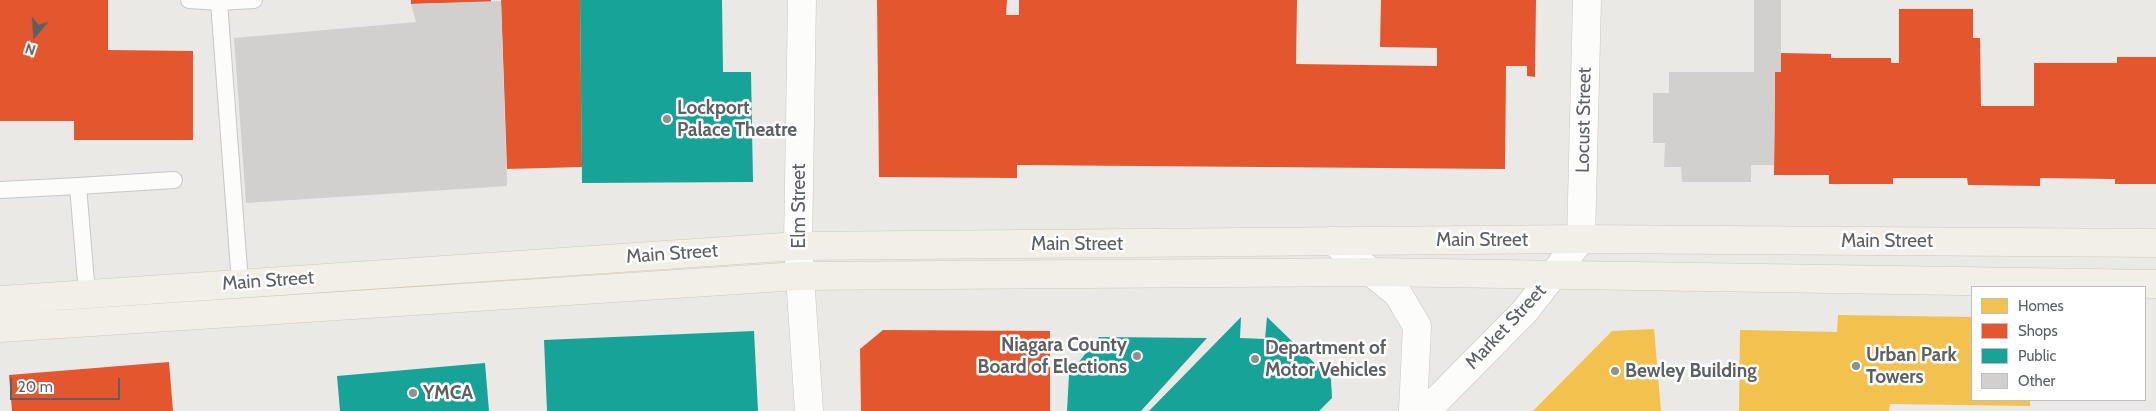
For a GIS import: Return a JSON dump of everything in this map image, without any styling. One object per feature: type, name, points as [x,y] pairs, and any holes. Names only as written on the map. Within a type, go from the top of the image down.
[{"type":"main road","name":"Main Street","points":[[0,300],[798,246],[1581,239],[2156,243]]},
{"type":"main road","name":"Main Street","points":[[0,328],[799,276],[1373,272],[2156,284]]},
{"type":"street","name":"Elm Street","points":[[802,0],[798,246],[809,411]]},
{"type":"street","name":"Locust Street","points":[[1581,239],[1587,0]]},
{"type":"street","name":"Market Street","points":[[1426,411],[1525,312],[1581,239]]},
{"type":"street","points":[[1333,242],[1373,272],[1398,294],[1418,326],[1414,411]]},
{"type":"lane","points":[[189,0],[219,2],[254,0]]},
{"type":"lane","points":[[219,2],[240,283]]},
{"type":"lane","points":[[0,190],[174,180]]},
{"type":"lane","points":[[78,186],[87,294]]},
{"type":"building: Homes","name":"Urban Park Towers","points":[[1838,315],[1971,317],[1971,401],[2030,401],[2030,406],[1890,404],[1889,411],[1739,411],[1740,330],[1837,332]]},
{"type":"building: Homes","name":"Bewley Building","points":[[1654,329],[1661,411],[1533,411],[1612,331]]},
{"type":"building: Shops","points":[[0,0],[108,0],[108,50],[193,51],[193,140],[74,140],[74,121],[0,121]]},
{"type":"building: Shops","points":[[411,0],[491,0],[491,2],[411,4]]},
{"type":"building: Shops","points":[[501,0],[580,0],[582,167],[507,169]]},
{"type":"building: Shops","points":[[877,0],[1007,0],[1006,15],[1019,15],[1019,0],[1297,0],[1296,64],[1437,66],[1437,48],[1380,47],[1381,0],[1536,0],[1535,77],[1527,76],[1527,66],[1506,66],[1505,169],[1017,165],[1017,178],[879,177]]},
{"type":"building: Shops","points":[[1899,9],[1973,9],[1973,38],[1980,38],[1981,106],[2034,106],[2034,63],[2117,63],[2117,57],[2156,57],[2156,184],[2115,184],[2115,179],[2040,178],[2040,186],[1968,185],[1967,178],[1893,178],[1893,184],[1829,184],[1829,175],[1774,175],[1775,72],[1781,72],[1781,53],[1831,54],[1831,58],[1891,58],[1891,63],[1899,63]]},
{"type":"building: Shops","points":[[883,330],[1050,331],[1050,411],[861,411],[860,349]]},
{"type":"building: Shops","points":[[169,362],[173,411],[12,411],[9,375]]},
{"type":"building: Public","name":"Lockport Palace Theatre","points":[[580,0],[722,0],[723,72],[751,72],[753,182],[582,183]]},
{"type":"building: Public","name":"Department of Motor Vehicles","points":[[1241,317],[1240,338],[1265,339],[1267,317],[1331,379],[1332,398],[1319,411],[1149,411]]},
{"type":"building: Public","points":[[754,331],[758,411],[547,411],[544,340]]},
{"type":"building: Public","name":"Niagara County Board of Elections","points":[[1099,337],[1207,338],[1141,411],[1067,411],[1069,374]]},
{"type":"building: Public","name":"YMCA","points":[[485,363],[489,411],[340,411],[337,376]]},
{"type":"building: Other","points":[[1754,0],[1781,0],[1781,72],[1775,72],[1774,165],[1751,165],[1751,182],[1682,182],[1681,167],[1664,167],[1665,143],[1653,143],[1653,93],[1669,93],[1669,72],[1754,72]]},
{"type":"building: Other","points":[[501,1],[507,186],[246,203],[234,38],[416,22],[411,4]]},
{"type":"place","name":"Lockport Palace Theatre","points":[[667,119]]},
{"type":"place","name":"Niagara County Board of Elections","points":[[1137,356]]},
{"type":"place","name":"Department of Motor Vehicles","points":[[1255,359]]},
{"type":"place","name":"Urban Park Towers","points":[[1856,366]]},
{"type":"place","name":"Bewley Building","points":[[1615,371]]},
{"type":"place","name":"YMCA","points":[[413,393]]}]
